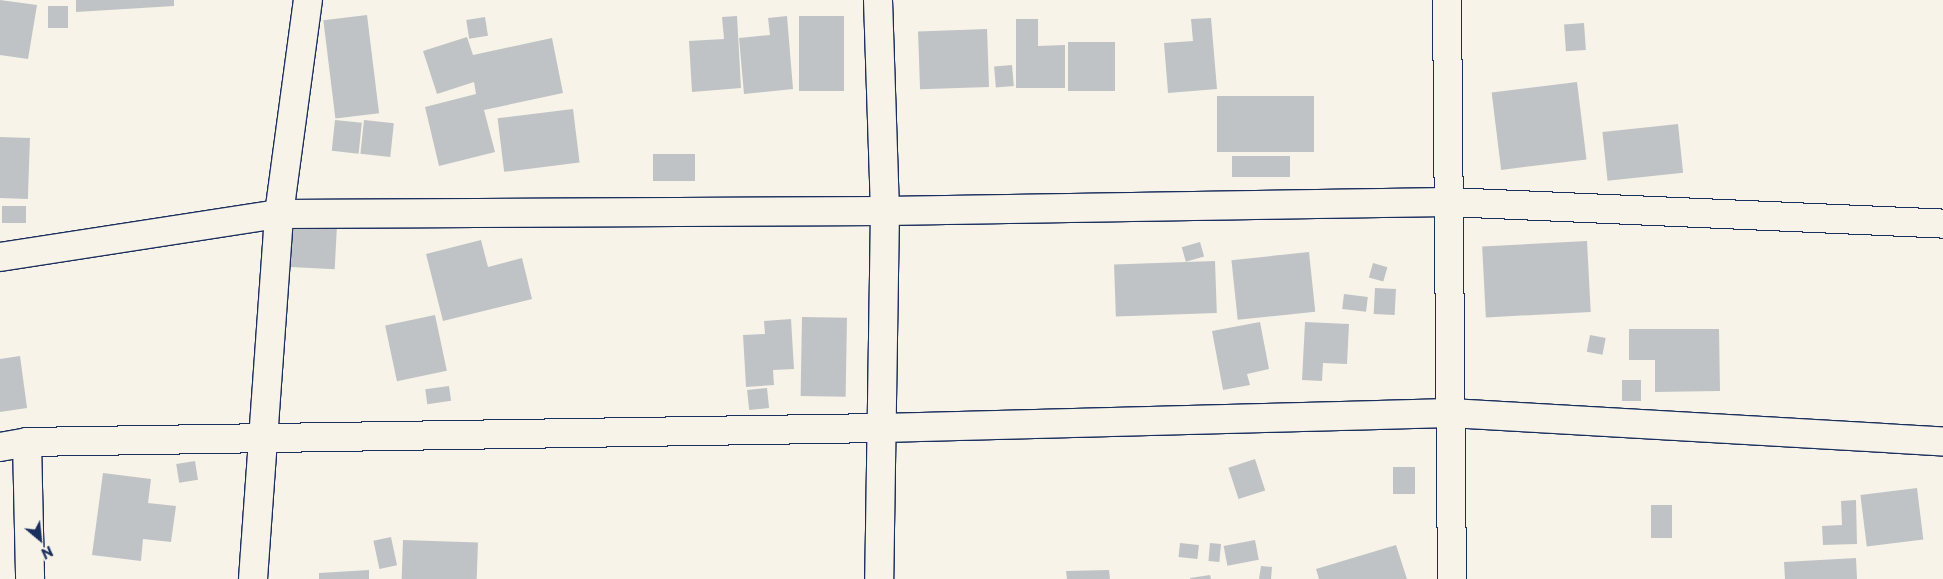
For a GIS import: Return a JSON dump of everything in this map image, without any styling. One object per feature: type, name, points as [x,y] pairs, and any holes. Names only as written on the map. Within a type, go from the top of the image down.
[{"type":"street","points":[[253,579],[279,214],[308,0]]},
{"type":"street","points":[[878,0],[885,211],[879,579]]},
{"type":"street","points":[[1447,0],[1452,579]]},
{"type":"street","points":[[0,257],[279,214],[885,211],[1448,202],[1943,224]]},
{"type":"street","points":[[0,447],[27,442],[882,428],[1450,413],[1943,441]]},
{"type":"street","points":[[27,442],[30,579]]},
{"type":"building","points":[[0,0],[37,5],[28,59],[0,55]]},
{"type":"building","points":[[76,0],[174,0],[174,6],[76,12]]},
{"type":"building","points":[[48,6],[68,6],[68,28],[48,28]]},
{"type":"building","points":[[367,15],[379,113],[335,119],[323,20]]},
{"type":"building","points":[[737,16],[741,88],[692,92],[689,41],[724,39],[722,17]]},
{"type":"building","points":[[787,16],[793,89],[744,94],[739,38],[770,35],[768,18]]},
{"type":"building","points":[[799,16],[844,16],[844,91],[799,91]]},
{"type":"building","points":[[485,17],[488,36],[469,39],[466,20]]},
{"type":"building","points":[[1211,18],[1217,89],[1168,93],[1164,43],[1193,41],[1191,19]]},
{"type":"building","points":[[1016,19],[1038,19],[1038,46],[1065,45],[1065,88],[1016,88]]},
{"type":"building","points":[[1584,23],[1586,50],[1566,51],[1564,24]]},
{"type":"building","points":[[987,29],[989,87],[920,89],[918,31]]},
{"type":"building","points":[[467,37],[473,55],[552,38],[563,93],[484,110],[495,152],[439,166],[425,107],[476,94],[474,82],[437,94],[423,51]]},
{"type":"building","points":[[1068,42],[1115,42],[1115,91],[1068,91]]},
{"type":"building","points":[[1012,65],[1014,86],[996,87],[994,67]]},
{"type":"building","points":[[1577,82],[1587,159],[1501,170],[1492,92]]},
{"type":"building","points":[[1217,96],[1314,96],[1314,152],[1217,152]]},
{"type":"building","points":[[573,109],[580,163],[504,172],[498,118]]},
{"type":"building","points":[[335,120],[362,123],[359,154],[332,151]]},
{"type":"building","points":[[364,120],[394,123],[390,157],[360,154]]},
{"type":"building","points":[[1678,124],[1683,173],[1608,181],[1602,132]]},
{"type":"building","points":[[0,137],[30,138],[28,199],[0,198]]},
{"type":"building","points":[[653,154],[695,154],[695,181],[653,181]]},
{"type":"building","points":[[1232,156],[1290,156],[1290,177],[1232,177]]},
{"type":"building","points":[[2,206],[26,206],[26,223],[2,223]]},
{"type":"building","points":[[293,224],[337,226],[335,269],[291,267]]},
{"type":"building","points":[[481,240],[488,267],[522,258],[532,299],[443,321],[426,254]]},
{"type":"building","points":[[1587,241],[1591,312],[1486,317],[1482,246]]},
{"type":"building","points":[[1200,242],[1204,256],[1186,262],[1182,247]]},
{"type":"building","points":[[1309,252],[1315,312],[1238,320],[1231,260]]},
{"type":"building","points":[[1215,261],[1217,313],[1116,316],[1114,265]]},
{"type":"building","points":[[1373,263],[1387,267],[1383,282],[1369,277]]},
{"type":"building","points":[[1375,288],[1396,289],[1395,315],[1374,314]]},
{"type":"building","points":[[1344,294],[1368,297],[1366,312],[1342,309]]},
{"type":"building","points":[[435,315],[447,371],[397,381],[385,326]]},
{"type":"building","points":[[802,317],[847,318],[846,397],[801,396]]},
{"type":"building","points":[[791,319],[794,369],[773,370],[774,385],[746,387],[743,335],[765,334],[764,321]]},
{"type":"building","points":[[1260,322],[1269,369],[1247,374],[1250,385],[1223,390],[1212,331]]},
{"type":"building","points":[[1305,322],[1349,324],[1347,364],[1323,363],[1322,381],[1302,380]]},
{"type":"building","points":[[1629,329],[1719,329],[1720,391],[1655,392],[1655,360],[1629,360]]},
{"type":"building","points":[[1590,335],[1606,338],[1602,355],[1587,352]]},
{"type":"building","points":[[20,356],[27,408],[0,412],[0,359]]},
{"type":"building","points":[[1622,380],[1641,380],[1641,401],[1622,401]]},
{"type":"building","points":[[449,386],[451,401],[427,404],[425,389]]},
{"type":"building","points":[[767,388],[769,408],[749,410],[747,390]]},
{"type":"building","points":[[1255,459],[1265,490],[1239,499],[1228,468]]},
{"type":"building","points":[[195,461],[198,480],[179,483],[176,464]]},
{"type":"building","points":[[1393,467],[1415,467],[1415,494],[1393,494]]},
{"type":"building","points":[[103,473],[151,479],[148,503],[176,506],[171,542],[143,539],[141,561],[92,555]]},
{"type":"building","points":[[1917,488],[1923,540],[1867,547],[1860,495]]},
{"type":"building","points":[[1856,500],[1857,544],[1823,545],[1822,526],[1842,525],[1841,501]]},
{"type":"building","points":[[1651,505],[1672,505],[1672,538],[1651,538]]},
{"type":"building","points":[[391,537],[397,565],[379,569],[373,541]]},
{"type":"building","points":[[403,540],[478,543],[477,579],[402,579]]},
{"type":"building","points":[[1255,540],[1259,560],[1227,566],[1224,546]]},
{"type":"building","points":[[1180,543],[1199,545],[1197,559],[1179,557]]},
{"type":"building","points":[[1210,543],[1221,544],[1219,562],[1208,561]]},
{"type":"building","points":[[1396,545],[1407,579],[1319,579],[1316,569]]},
{"type":"building","points":[[1856,558],[1857,579],[1785,579],[1784,562]]},
{"type":"building","points":[[1261,566],[1272,567],[1271,579],[1259,579]]},
{"type":"building","points":[[369,570],[369,579],[319,579],[319,573]]},
{"type":"building","points":[[1109,570],[1110,579],[1067,579],[1066,571]]},
{"type":"building","points":[[1210,575],[1211,579],[1190,579],[1190,578]]}]
